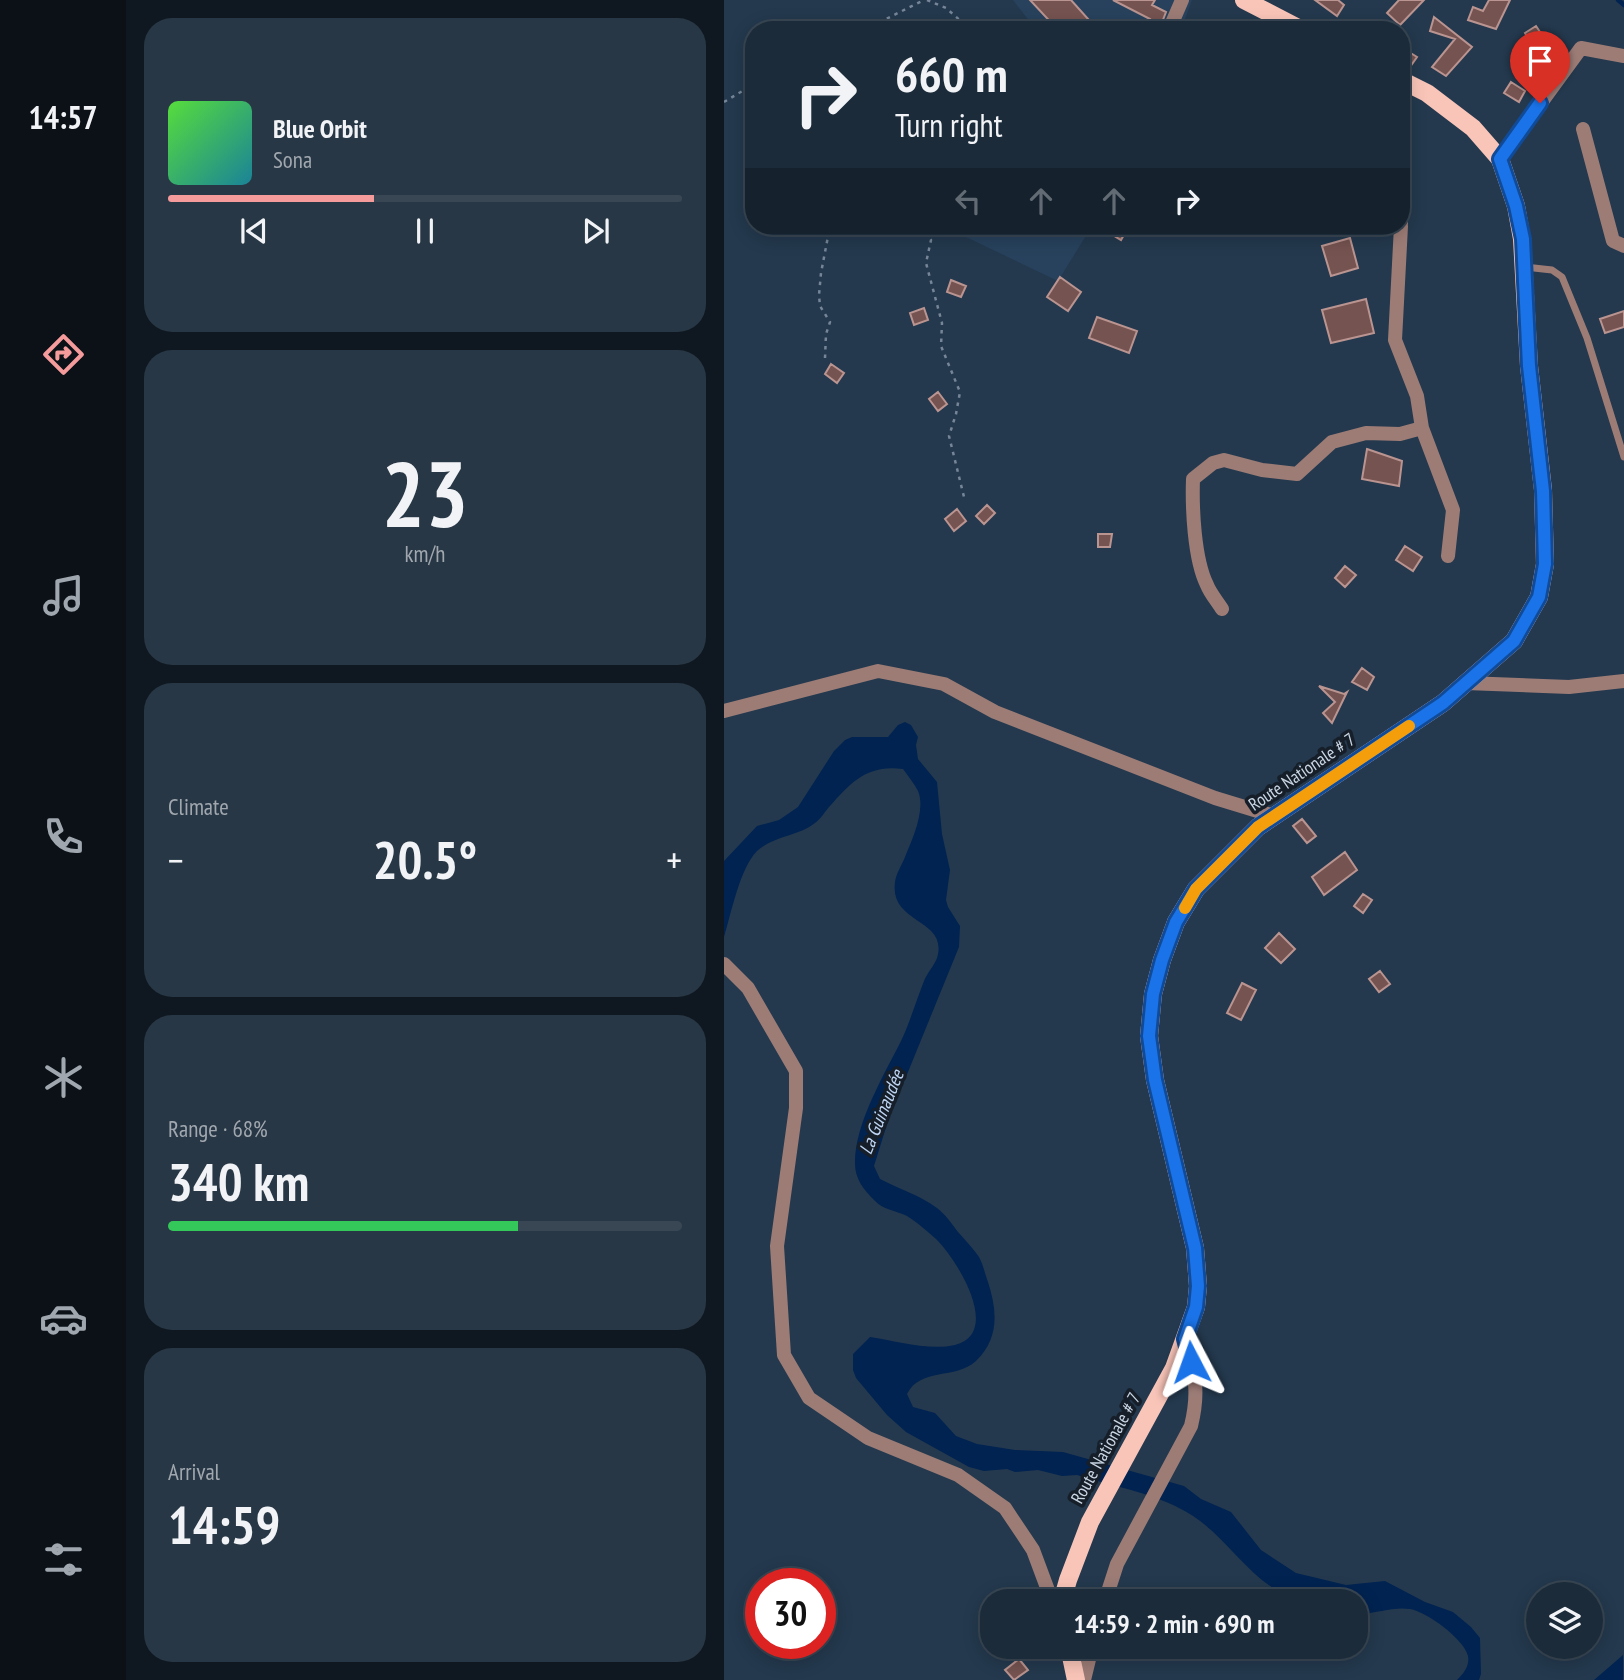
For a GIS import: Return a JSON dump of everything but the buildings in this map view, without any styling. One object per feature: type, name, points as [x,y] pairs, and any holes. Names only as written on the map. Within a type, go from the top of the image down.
[{"type":"main road","points":[[1251,2],[1286,21]]},
{"type":"main road","name":"Route Nationale # 7","points":[[1065,1589],[1090,1522],[1174,1368],[1196,1307],[1198,1286],[1195,1248],[1155,1080],[1149,1036],[1153,994],[1176,922],[1196,889],[1258,827],[1443,703],[1514,641],[1539,597],[1545,564],[1543,491],[1529,366],[1523,239],[1516,206],[1500,159],[1473,128],[1427,93],[1410,84]]},
{"type":"main road","points":[[1072,1659],[1076,1680]]},
{"type":"street","points":[[1173,21],[1182,0]]},
{"type":"street","points":[[1500,159],[1581,48],[1624,56]]},
{"type":"street","points":[[1583,129],[1613,241],[1624,246]]},
{"type":"street","points":[[1400,235],[1395,340],[1417,396],[1422,428],[1453,510],[1448,556]]},
{"type":"street","points":[[1222,609],[1206,584],[1201,564],[1192,507],[1193,479],[1213,463],[1224,460],[1262,471],[1297,474],[1332,442],[1366,433],[1400,434],[1422,428]]},
{"type":"street","points":[[724,711],[878,671],[944,684],[995,712],[1215,798],[1274,816]]},
{"type":"street","points":[[1466,683],[1569,687],[1624,681]]},
{"type":"street","points":[[724,964],[748,988],[796,1072],[796,1108],[777,1246],[784,1355],[809,1398],[868,1438],[958,1475],[1005,1508],[1033,1550],[1048,1589]]},
{"type":"street","points":[[1109,1589],[1117,1564],[1191,1426],[1197,1386],[1185,1339]]},
{"type":"street","points":[[1084,1680],[1089,1659]]},
{"type":"lane","points":[[1524,267],[1552,270],[1562,277],[1583,327],[1624,457]]},
{"type":"path","points":[[883,21],[925,0],[946,8],[961,21]]},
{"type":"path","points":[[724,102],[745,89]]},
{"type":"path","points":[[825,358],[826,334],[830,323],[820,306],[819,286],[828,235]]},
{"type":"path","points":[[927,235],[931,240],[926,263],[942,323],[941,346],[960,392],[949,436],[964,497]]},
{"type":"shaded area","points":[[1013,0],[1192,0],[1184,21],[1029,21]]},
{"type":"shaded area","points":[[962,235],[1086,235],[1058,281]]},
{"type":"water","name":"La Guinaudée","points":[[905,722],[911,725],[918,737],[918,759],[937,782],[942,834],[950,870],[946,900],[960,926],[959,947],[888,1121],[874,1166],[880,1179],[924,1199],[940,1210],[974,1250],[984,1269],[994,1313],[993,1333],[984,1352],[968,1367],[929,1377],[913,1386],[907,1394],[913,1407],[935,1413],[956,1436],[977,1444],[1015,1450],[1063,1452],[1184,1486],[1201,1499],[1231,1512],[1261,1550],[1296,1573],[1346,1585],[1385,1581],[1425,1602],[1453,1612],[1480,1638],[1479,1680],[1457,1680],[1468,1663],[1465,1649],[1444,1627],[1426,1615],[1403,1608],[1368,1613],[1368,1589],[1276,1589],[1260,1578],[1193,1516],[1152,1497],[1077,1475],[1062,1476],[1038,1470],[984,1471],[969,1467],[906,1432],[887,1415],[856,1378],[853,1354],[870,1337],[945,1347],[969,1338],[975,1326],[971,1295],[945,1249],[911,1218],[878,1203],[861,1184],[855,1169],[859,1133],[865,1117],[904,1034],[925,978],[937,958],[938,945],[935,935],[901,906],[896,896],[895,882],[919,816],[918,791],[903,769],[870,772],[845,789],[815,823],[763,846],[746,868],[724,937],[724,861],[757,826],[779,820],[798,807],[834,751],[845,740],[852,737],[888,737],[898,725]]},
{"type":"water","points":[[1623,1655],[1623,1680],[1594,1680]]},
{"type":"waterway","points":[[1618,0],[1624,5]]},
{"type":"slow traffic","points":[[1185,908],[1196,889],[1258,827],[1409,726]]},
{"type":"route","points":[[1191,1362],[1185,1339],[1196,1307],[1198,1286],[1195,1248],[1155,1080],[1149,1036],[1157,977],[1176,922],[1196,889],[1258,827],[1443,703],[1514,641],[1539,597],[1545,564],[1543,491],[1529,366],[1523,239],[1516,206],[1500,159],[1540,103]]}]
